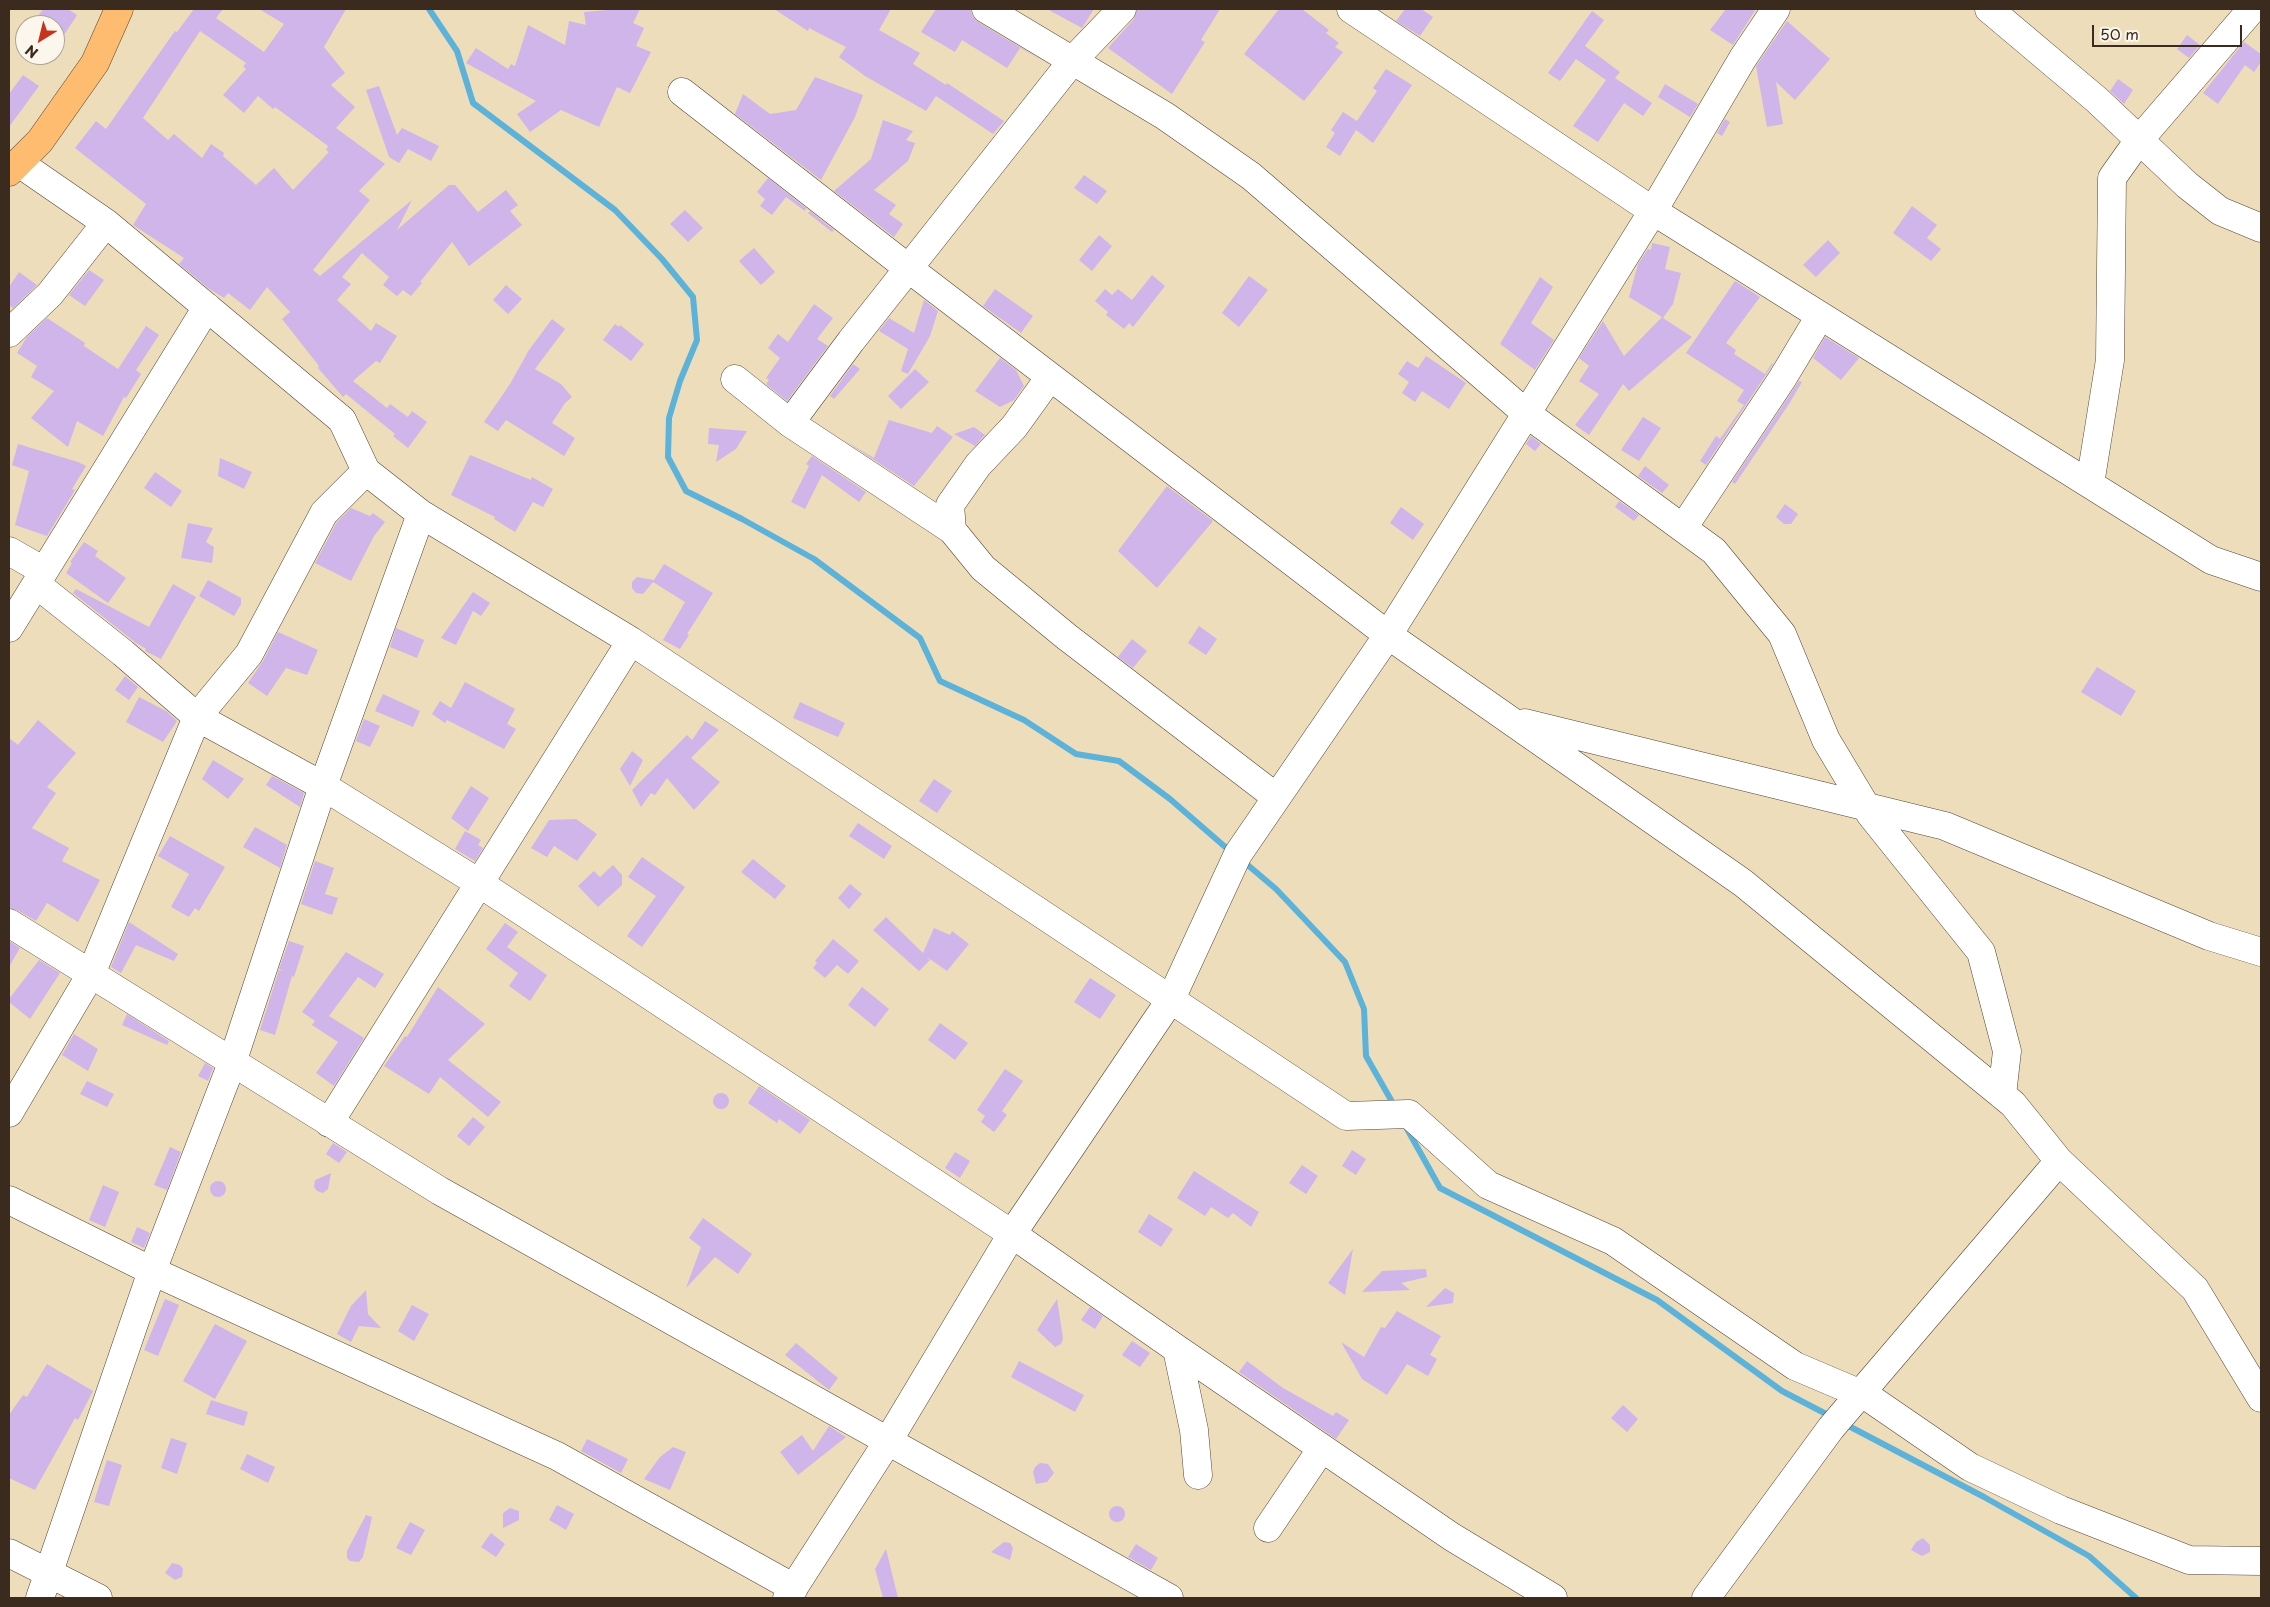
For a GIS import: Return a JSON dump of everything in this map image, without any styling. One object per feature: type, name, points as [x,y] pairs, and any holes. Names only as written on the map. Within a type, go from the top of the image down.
[{"type":"main road","points":[[14,167],[40,141],[95,63],[119,9]]},
{"type":"street","points":[[986,9],[1165,116],[1251,176],[1394,297],[1527,414],[1714,551],[1782,634],[1826,740],[1867,807],[1981,952],[2007,1051],[2002,1095]]},
{"type":"street","points":[[790,424],[908,268],[1073,60],[1122,9]]},
{"type":"street","points":[[1351,9],[1653,212],[2211,560],[2261,577]]},
{"type":"street","points":[[9,1200],[152,1271],[557,1456],[791,1593],[888,1441],[1012,1234],[1171,999],[1238,854],[1388,635],[1653,212],[1743,58],[1776,9]]},
{"type":"street","points":[[1989,9],[2097,100],[2187,185],[2220,211],[2261,228]]},
{"type":"street","points":[[2090,484],[2110,360],[2112,178],[2139,140],[2252,9]]},
{"type":"street","points":[[682,92],[908,268],[1388,635],[1743,883],[2013,1104],[2059,1161],[2195,1289],[2261,1398]]},
{"type":"street","points":[[14,167],[106,223],[342,420],[366,471],[421,514],[631,642],[1346,1116],[1409,1114],[1488,1185],[1612,1241],[1795,1366],[1868,1397],[1970,1467],[2062,1510],[2189,1560],[2261,1560]]},
{"type":"street","points":[[9,333],[50,294],[106,223]]},
{"type":"street","points":[[9,628],[207,307]]},
{"type":"street","points":[[1682,528],[1782,380],[1820,316]]},
{"type":"street","points":[[952,530],[950,505],[978,465],[1014,427],[1050,377]]},
{"type":"street","points":[[735,379],[790,424],[952,530],[983,568],[1059,631],[1276,797]]},
{"type":"street","points":[[9,1113],[91,974],[197,717],[249,654],[324,513],[366,471]]},
{"type":"street","points":[[44,1586],[152,1271],[232,1062],[323,786],[421,514]]},
{"type":"street","points":[[9,551],[197,717],[323,786],[479,883],[1012,1234],[1176,1349],[1452,1537],[1553,1598]]},
{"type":"street","points":[[329,1123],[631,642]]},
{"type":"street","points":[[1509,719],[1946,826],[2208,936],[2261,952]]},
{"type":"street","points":[[9,922],[440,1191],[1169,1598]]},
{"type":"street","points":[[1706,1598],[1831,1428],[2059,1161]]},
{"type":"street","points":[[1176,1349],[1194,1430],[1198,1475]]},
{"type":"street","points":[[1268,1528],[1322,1448]]},
{"type":"street","points":[[9,1553],[44,1586],[98,1598]]},
{"type":"building","points":[[43,9],[68,9],[77,15],[65,34],[65,15],[39,15]]},
{"type":"building","points":[[194,9],[223,9],[216,18],[264,52],[284,24],[259,9],[346,9],[324,47],[345,73],[331,85],[355,107],[336,128],[385,164],[359,191],[370,200],[313,270],[320,276],[412,200],[397,230],[449,185],[455,185],[478,212],[506,190],[518,205],[510,211],[522,225],[469,266],[452,242],[411,296],[403,290],[397,296],[383,285],[389,277],[362,253],[342,277],[351,284],[337,300],[371,331],[376,323],[397,336],[380,363],[376,361],[353,381],[387,408],[390,404],[408,417],[412,411],[427,422],[408,448],[393,436],[395,434],[346,394],[343,397],[318,368],[319,366],[282,319],[290,312],[267,287],[250,310],[228,293],[224,298],[208,288],[179,264],[184,258],[133,225],[146,204],[75,148],[96,121],[106,129],[175,31],[177,32]],"holes":[[[200,31],[246,63],[243,66],[246,69],[223,95],[244,113],[258,96],[273,109],[275,107],[328,146],[326,150],[329,152],[293,190],[274,168],[256,185],[223,156],[224,153],[211,144],[202,158],[174,134],[168,140],[143,118]]]},
{"type":"building","points":[[640,9],[633,23],[644,28],[636,46],[651,52],[630,93],[617,87],[599,127],[561,110],[530,132],[517,114],[536,101],[466,63],[476,48],[508,69],[511,64],[515,66],[528,25],[565,45],[569,21],[586,25],[584,12]]},
{"type":"building","points":[[774,9],[891,9],[879,30],[920,53],[913,64],[946,85],[947,83],[1004,121],[993,134],[936,96],[926,111],[865,76],[839,57],[846,47],[809,28],[808,31]]},
{"type":"building","points":[[936,9],[970,9],[973,17],[978,22],[1043,61],[1020,48],[1007,68],[962,40],[955,52],[921,32]]},
{"type":"building","points":[[1047,9],[1094,9],[1082,28]]},
{"type":"building","points":[[1137,9],[1220,9],[1201,40],[1205,42],[1172,94],[1108,48],[1134,19]]},
{"type":"building","points":[[1279,9],[1302,9],[1329,30],[1326,33],[1339,43],[1335,47],[1343,52],[1304,101],[1244,54]]},
{"type":"building","points":[[1405,9],[1421,9],[1433,17],[1420,36],[1396,21]]},
{"type":"building","points":[[1726,9],[1756,9],[1733,45],[1710,30]]},
{"type":"building","points":[[1592,11],[1604,20],[1585,46],[1620,72],[1615,78],[1652,103],[1643,116],[1624,103],[1598,142],[1573,126],[1606,80],[1576,59],[1560,81],[1548,73]]},
{"type":"building","points":[[1787,21],[1830,59],[1795,100],[1776,82],[1783,124],[1767,127],[1756,66]]},
{"type":"building","points":[[2187,35],[2200,45],[2189,58],[2177,49]]},
{"type":"building","points":[[2244,42],[2261,54],[2261,62],[2254,72],[2245,65],[2218,104],[2203,93]]},
{"type":"building","points":[[1386,69],[1412,85],[1373,143],[1356,130],[1340,156],[1326,147],[1335,133],[1331,130],[1343,112],[1357,121],[1377,91],[1373,88]]},
{"type":"building","points":[[23,75],[39,86],[9,127],[9,94]]},
{"type":"building","points":[[815,77],[863,95],[855,117],[821,180],[735,114],[743,94],[770,114],[796,110]]},
{"type":"building","points":[[2118,79],[2133,90],[2124,104],[2110,91]]},
{"type":"building","points":[[1665,84],[1698,104],[1690,117],[1658,97]]},
{"type":"building","points":[[379,86],[397,135],[402,128],[439,146],[431,161],[408,149],[399,163],[389,157],[366,90]]},
{"type":"building","points":[[1725,119],[1730,122],[1722,136],[1717,133]]},
{"type":"building","points":[[883,120],[913,131],[906,140],[915,143],[908,161],[874,190],[896,205],[889,214],[903,224],[894,237],[834,191],[871,159]]},
{"type":"building","points":[[1084,175],[1107,191],[1097,204],[1074,188]]},
{"type":"building","points":[[768,178],[806,208],[805,211],[786,197],[772,215],[760,206],[765,199],[757,192]]},
{"type":"building","points":[[1912,206],[1937,225],[1927,238],[1941,249],[1931,261],[1893,233]]},
{"type":"building","points":[[685,210],[703,228],[688,242],[670,224]]},
{"type":"building","points":[[810,211],[834,230],[832,232],[808,213]]},
{"type":"building","points":[[1099,235],[1112,246],[1092,271],[1079,260]]},
{"type":"building","points":[[1828,240],[1840,253],[1816,277],[1803,265]]},
{"type":"building","points":[[1652,243],[1670,247],[1665,269],[1681,273],[1673,304],[1663,318],[1692,337],[1629,391],[1623,384],[1589,435],[1575,425],[1599,394],[1579,381],[1589,366],[1579,358],[1603,321],[1624,356],[1662,317],[1629,297],[1638,264],[1648,249],[1651,250]]},
{"type":"building","points":[[754,248],[775,272],[761,285],[739,261]]},
{"type":"building","points":[[89,270],[104,280],[85,306],[69,295]]},
{"type":"building","points":[[19,272],[37,285],[13,308],[9,305],[9,287]]},
{"type":"building","points":[[1152,275],[1165,286],[1133,327],[1129,323],[1124,329],[1106,315],[1108,312],[1095,301],[1105,289],[1112,295],[1118,289],[1132,300]]},
{"type":"building","points":[[1249,276],[1268,290],[1239,327],[1222,313]]},
{"type":"building","points":[[1540,277],[1553,287],[1531,323],[1554,340],[1535,370],[1500,344]]},
{"type":"building","points":[[1735,281],[1760,297],[1726,343],[1736,350],[1734,354],[1765,374],[1773,364],[1706,465],[1700,461],[1716,436],[1720,439],[1744,405],[1737,401],[1744,390],[1686,353]]},
{"type":"building","points":[[506,285],[522,299],[508,314],[493,300]]},
{"type":"building","points":[[995,289],[1033,316],[1021,333],[983,306]]},
{"type":"building","points":[[924,300],[938,311],[930,336],[908,374],[901,371],[908,349],[879,331],[889,318],[914,333]]},
{"type":"building","points":[[814,304],[833,318],[817,339],[828,346],[787,401],[766,384],[769,380],[766,378],[780,358],[768,348],[778,334],[788,342]]},
{"type":"building","points":[[47,318],[85,343],[84,346],[118,369],[146,326],[159,335],[136,370],[141,374],[126,398],[124,397],[103,436],[77,421],[68,447],[31,418],[54,391],[31,377],[37,366],[17,353],[27,337]]},
{"type":"building","points":[[552,319],[565,329],[535,369],[561,384],[572,397],[565,403],[552,423],[575,438],[564,456],[506,420],[498,431],[484,422],[510,384],[529,350]]},
{"type":"building","points":[[615,324],[619,327],[620,325],[644,344],[631,361],[603,340]]},
{"type":"building","points":[[1825,337],[1859,358],[1841,380],[1813,358]]},
{"type":"building","points":[[1426,356],[1466,383],[1449,409],[1422,391],[1415,402],[1402,393],[1409,382],[1398,374],[1407,361],[1418,368]]},
{"type":"building","points":[[1000,358],[1016,370],[1024,386],[1014,400],[1000,407],[975,391]]},
{"type":"building","points":[[853,364],[860,369],[834,399],[830,396]]},
{"type":"building","points":[[915,369],[929,382],[901,409],[888,396]]},
{"type":"building","points":[[1799,381],[1802,382],[1789,404],[1735,484],[1732,482]]},
{"type":"building","points":[[1643,417],[1661,428],[1639,461],[1621,450]]},
{"type":"building","points":[[889,420],[932,433],[937,426],[953,437],[914,486],[842,439],[874,458]]},
{"type":"building","points":[[974,427],[985,435],[975,446],[954,434]]},
{"type":"building","points":[[709,428],[747,431],[736,449],[716,462],[719,445],[708,444]]},
{"type":"building","points":[[1531,436],[1541,444],[1535,451],[1526,444]]},
{"type":"building","points":[[18,444],[86,466],[72,489],[75,490],[47,536],[15,525],[29,471],[12,465]]},
{"type":"building","points":[[470,455],[531,480],[532,477],[553,489],[543,507],[533,502],[515,532],[494,519],[495,517],[451,495]]},
{"type":"building","points":[[812,456],[866,492],[859,502],[822,475],[805,509],[791,502],[809,466],[806,464]]},
{"type":"building","points":[[220,458],[252,472],[244,489],[218,476]]},
{"type":"building","points":[[1645,466],[1669,485],[1662,493],[1638,476]]},
{"type":"building","points":[[155,472],[182,491],[171,507],[144,488]]},
{"type":"building","points":[[1167,486],[1213,521],[1157,588],[1118,551]]},
{"type":"building","points":[[1619,501],[1639,515],[1634,521],[1615,507]]},
{"type":"building","points":[[1785,504],[1798,514],[1791,524],[1784,524],[1776,517]]},
{"type":"building","points":[[1401,507],[1424,524],[1413,540],[1390,523]]},
{"type":"building","points":[[351,508],[370,516],[373,513],[385,522],[374,536],[351,581],[315,563],[337,522]]},
{"type":"building","points":[[188,523],[213,528],[206,542],[214,547],[212,563],[181,558]]},
{"type":"building","points":[[84,542],[98,551],[95,556],[126,578],[108,603],[66,573],[72,563],[70,562]]},
{"type":"building","points":[[664,564],[713,593],[687,634],[689,635],[680,649],[663,640],[685,602],[653,582],[643,594],[636,593],[632,588],[632,582],[637,577],[654,580]]},
{"type":"building","points":[[208,580],[241,598],[241,604],[234,616],[199,596]]},
{"type":"building","points":[[173,584],[196,597],[161,659],[145,651],[146,649],[73,593],[76,589],[149,627]]},
{"type":"building","points":[[473,592],[490,603],[481,616],[473,611],[456,645],[441,638]]},
{"type":"building","points":[[1199,626],[1217,639],[1206,655],[1188,643]]},
{"type":"building","points":[[396,628],[424,640],[417,658],[390,647]]},
{"type":"building","points":[[278,632],[318,650],[307,675],[286,668],[267,696],[248,683],[263,661]]},
{"type":"building","points":[[1132,639],[1147,651],[1133,668],[1118,657]]},
{"type":"building","points":[[2097,667],[2136,691],[2121,716],[2081,692]]},
{"type":"building","points":[[125,676],[138,687],[129,700],[115,690]]},
{"type":"building","points":[[465,682],[515,709],[507,724],[516,729],[504,749],[447,720],[445,723],[432,714],[440,701],[451,708]]},
{"type":"building","points":[[383,694],[420,711],[413,727],[375,711]]},
{"type":"building","points":[[139,697],[166,711],[177,721],[163,742],[126,722]]},
{"type":"building","points":[[800,702],[845,723],[838,737],[793,718]]},
{"type":"building","points":[[364,719],[380,726],[370,747],[356,741]]},
{"type":"building","points":[[38,720],[76,753],[47,787],[56,793],[32,828],[69,848],[62,861],[100,880],[78,922],[47,903],[36,921],[17,910],[9,908],[9,738],[18,745]]},
{"type":"building","points":[[705,721],[719,730],[691,758],[720,782],[694,810],[667,778],[655,795],[651,793],[641,807],[632,790],[687,735],[692,740]]},
{"type":"building","points":[[632,751],[643,760],[630,786],[620,769]]},
{"type":"building","points":[[213,760],[244,779],[228,799],[202,779]]},
{"type":"building","points":[[272,776],[304,793],[300,807],[266,785]]},
{"type":"building","points":[[934,779],[952,791],[937,813],[919,801]]},
{"type":"building","points":[[471,786],[489,798],[468,831],[451,818]]},
{"type":"building","points":[[576,819],[597,834],[577,861],[554,846],[547,857],[531,848],[549,820]]},
{"type":"building","points":[[858,823],[892,846],[884,859],[849,836]]},
{"type":"building","points":[[255,827],[287,845],[280,868],[243,847]]},
{"type":"building","points":[[465,831],[481,840],[478,845],[483,848],[475,861],[455,849]]},
{"type":"building","points":[[170,836],[225,867],[199,911],[195,908],[189,917],[171,907],[189,874],[158,856]]},
{"type":"building","points":[[642,857],[685,887],[642,947],[627,936],[656,896],[628,877]]},
{"type":"building","points":[[753,859],[786,886],[775,899],[741,872]]},
{"type":"building","points":[[315,861],[334,868],[325,894],[338,898],[332,915],[301,904]]},
{"type":"building","points":[[613,865],[622,875],[622,885],[598,907],[578,886],[594,871],[600,877]]},
{"type":"building","points":[[850,884],[862,894],[849,909],[838,898]]},
{"type":"building","points":[[886,917],[923,953],[934,928],[950,935],[952,931],[969,944],[947,971],[927,957],[930,960],[919,971],[873,930]]},
{"type":"building","points":[[129,922],[178,954],[174,961],[136,945],[121,973],[111,967]]},
{"type":"building","points":[[505,923],[518,932],[507,947],[547,975],[530,1001],[509,986],[518,973],[486,949]]},
{"type":"building","points":[[833,939],[859,961],[848,974],[837,965],[825,978],[813,968],[817,963],[815,961]]},
{"type":"building","points":[[9,941],[20,948],[9,967]]},
{"type":"building","points":[[289,941],[304,946],[294,977],[292,976],[275,1035],[260,1030],[279,970],[284,971],[279,969]]},
{"type":"building","points":[[346,952],[384,974],[375,988],[358,977],[329,1016],[364,1038],[334,1086],[316,1073],[338,1042],[312,1025],[315,1021],[302,1012]]},
{"type":"building","points":[[39,960],[60,973],[30,1019],[9,1002],[9,999]]},
{"type":"building","points":[[1090,978],[1116,995],[1100,1019],[1074,1002]]},
{"type":"building","points":[[438,987],[485,1024],[448,1060],[501,1102],[488,1117],[440,1077],[429,1094],[384,1066],[405,1036],[407,1037]]},
{"type":"building","points":[[862,987],[889,1009],[875,1027],[848,1005]]},
{"type":"building","points":[[127,1014],[169,1041],[167,1045],[122,1025]]},
{"type":"building","points":[[940,1023],[968,1043],[955,1060],[928,1040]]},
{"type":"building","points":[[74,1034],[98,1049],[88,1071],[62,1055]]},
{"type":"building","points":[[205,1063],[213,1068],[208,1081],[198,1076]]},
{"type":"building","points":[[1005,1069],[1023,1081],[1002,1111],[1007,1115],[994,1132],[981,1122],[985,1116],[977,1110]]},
{"type":"building","points":[[87,1081],[114,1094],[107,1107],[80,1094]]},
{"type":"building","points":[[759,1086],[810,1120],[800,1134],[779,1119],[777,1123],[748,1103]]},
{"type":"building","points":[[718,1093],[724,1093],[729,1098],[727,1107],[718,1109],[713,1104],[713,1098]]},
{"type":"building","points":[[473,1117],[485,1127],[469,1146],[457,1136]]},
{"type":"building","points":[[333,1143],[347,1152],[339,1163],[326,1154]]},
{"type":"building","points":[[170,1147],[181,1152],[167,1190],[154,1185]]},
{"type":"building","points":[[1352,1150],[1366,1159],[1356,1175],[1342,1166]]},
{"type":"building","points":[[955,1152],[970,1161],[960,1178],[945,1168]]},
{"type":"building","points":[[1302,1165],[1318,1176],[1306,1194],[1289,1183]]},
{"type":"building","points":[[1194,1171],[1259,1212],[1251,1227],[1233,1213],[1228,1218],[1211,1207],[1205,1216],[1177,1198]]},
{"type":"building","points":[[331,1173],[328,1189],[323,1193],[317,1191],[314,1187],[315,1180]]},
{"type":"building","points":[[215,1181],[221,1181],[226,1186],[224,1195],[215,1197],[210,1192],[210,1186]]},
{"type":"building","points":[[103,1185],[119,1192],[105,1227],[89,1220]]},
{"type":"building","points":[[1149,1214],[1173,1229],[1161,1247],[1138,1232]]},
{"type":"building","points":[[703,1218],[752,1254],[738,1274],[715,1257],[686,1288],[701,1247],[689,1238]]},
{"type":"building","points":[[137,1227],[150,1233],[144,1248],[131,1242]]},
{"type":"building","points":[[1353,1249],[1345,1295],[1328,1283]]},
{"type":"building","points":[[1426,1269],[1427,1277],[1401,1283],[1410,1290],[1362,1292],[1382,1271]]},
{"type":"building","points":[[1445,1288],[1454,1293],[1453,1303],[1426,1307]]},
{"type":"building","points":[[366,1290],[368,1314],[381,1328],[359,1326],[351,1342],[337,1334],[351,1306]]},
{"type":"building","points":[[165,1299],[179,1305],[158,1356],[144,1350]]},
{"type":"building","points":[[1057,1299],[1063,1338],[1061,1344],[1055,1347],[1037,1330]]},
{"type":"building","points":[[412,1305],[429,1314],[414,1341],[398,1331]]},
{"type":"building","points":[[1090,1307],[1103,1316],[1095,1329],[1081,1320]]},
{"type":"building","points":[[1397,1311],[1441,1336],[1430,1355],[1437,1359],[1428,1376],[1407,1364],[1387,1395],[1362,1379],[1341,1342],[1364,1357],[1381,1327],[1385,1328]]},
{"type":"building","points":[[215,1324],[247,1341],[215,1399],[183,1381]]},
{"type":"building","points":[[1132,1341],[1150,1353],[1140,1367],[1122,1355]]},
{"type":"building","points":[[796,1343],[838,1378],[829,1390],[785,1355]]},
{"type":"building","points":[[1019,1361],[1084,1395],[1075,1412],[1011,1377]]},
{"type":"building","points":[[1247,1361],[1283,1388],[1333,1416],[1336,1412],[1349,1420],[1336,1439],[1239,1372]]},
{"type":"building","points":[[47,1364],[93,1391],[78,1420],[75,1418],[35,1490],[9,1478],[9,1415],[23,1395],[27,1397]]},
{"type":"building","points":[[211,1400],[248,1412],[244,1426],[206,1414]]},
{"type":"building","points":[[1623,1405],[1638,1419],[1627,1432],[1611,1418]]},
{"type":"building","points":[[829,1426],[846,1437],[798,1475],[780,1452],[802,1435],[813,1451]]},
{"type":"building","points":[[171,1438],[187,1443],[177,1474],[161,1468]]},
{"type":"building","points":[[587,1439],[628,1459],[621,1473],[581,1451]]},
{"type":"building","points":[[673,1447],[686,1452],[670,1490],[644,1479],[660,1457]]},
{"type":"building","points":[[247,1454],[275,1467],[268,1483],[240,1469]]},
{"type":"building","points":[[107,1460],[122,1465],[109,1506],[94,1502]]},
{"type":"building","points":[[1040,1463],[1048,1464],[1054,1473],[1047,1482],[1036,1484],[1033,1472]]},
{"type":"building","points":[[557,1505],[574,1514],[566,1530],[549,1520]]},
{"type":"building","points":[[1117,1506],[1123,1508],[1125,1514],[1123,1520],[1117,1522],[1111,1520],[1109,1514],[1111,1508]]},
{"type":"building","points":[[510,1508],[519,1511],[519,1520],[503,1528],[503,1513]]},
{"type":"building","points":[[366,1515],[372,1517],[363,1557],[359,1562],[350,1561],[347,1558],[347,1551]]},
{"type":"building","points":[[410,1522],[425,1530],[411,1555],[396,1548]]},
{"type":"building","points":[[491,1533],[505,1544],[496,1557],[481,1547]]},
{"type":"building","points":[[1923,1538],[1930,1545],[1930,1552],[1922,1556],[1911,1550],[1916,1542]]},
{"type":"building","points":[[1004,1542],[1010,1543],[1013,1548],[1010,1560],[991,1552]]},
{"type":"building","points":[[1136,1544],[1158,1558],[1151,1570],[1128,1557]]},
{"type":"building","points":[[886,1549],[898,1598],[883,1598],[875,1569]]},
{"type":"building","points":[[172,1563],[180,1565],[183,1569],[182,1577],[175,1580],[165,1573]]},
{"type":"waterway","points":[[429,9],[457,51],[473,103],[615,210],[662,259],[693,297],[697,340],[680,381],[669,418],[668,457],[686,491],[742,519],[814,559],[920,638],[940,681],[1024,720],[1076,754],[1119,761],[1170,799],[1231,852]]},
{"type":"waterway","points":[[1243,861],[1276,889],[1345,962],[1364,1009],[1366,1056],[1395,1107]]},
{"type":"waterway","points":[[1406,1127],[1440,1188],[1657,1300],[1782,1391],[1832,1417]]},
{"type":"waterway","points":[[1843,1423],[1984,1497],[2089,1556],[2136,1598]]}]
